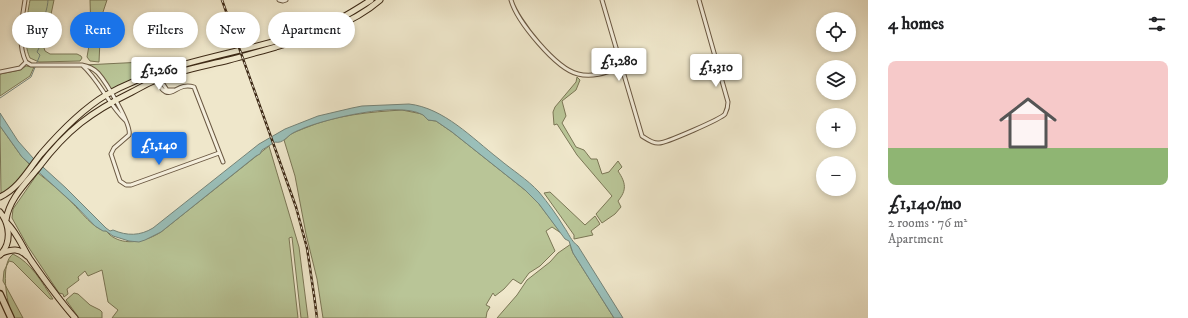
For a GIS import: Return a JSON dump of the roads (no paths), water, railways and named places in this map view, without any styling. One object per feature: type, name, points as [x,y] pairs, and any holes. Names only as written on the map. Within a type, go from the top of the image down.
[{"type":"highway","points":[[0,294],[11,318]]},
{"type":"main road","points":[[1,255],[8,238],[6,222],[9,207],[29,175],[43,156],[78,116],[106,95],[160,71],[314,29],[349,14],[370,0]]},
{"type":"main road","points":[[43,156],[56,146],[81,122],[96,111],[159,79],[331,29],[349,21],[380,0]]},
{"type":"main road","points":[[0,197],[14,188],[29,175]]},
{"type":"main road","points":[[0,212],[6,222],[14,230],[30,258],[60,301],[75,318]]},
{"type":"main road","points":[[1,255],[12,250],[17,250],[30,258]]},
{"type":"street","points":[[24,0],[21,48],[26,62],[31,65],[89,66],[98,72],[112,92],[130,133],[114,148],[111,154],[120,181],[128,186],[219,152]]},
{"type":"street","points":[[279,0],[283,2],[286,0]]},
{"type":"street","points":[[511,0],[516,12],[527,29],[557,62],[570,71],[582,75],[592,76],[607,73],[623,67]]},
{"type":"street","points":[[602,0],[623,67],[642,136],[657,143],[695,129],[724,115],[727,108],[728,102],[699,0]]},
{"type":"street","points":[[0,72],[20,68],[26,62]]},
{"type":"street","points":[[82,65],[91,73],[110,103],[126,121]]},
{"type":"street","points":[[160,71],[160,88],[164,92],[169,93],[188,86],[194,87],[223,162]]},
{"type":"street","points":[[153,74],[159,79],[167,90],[176,90]]},
{"type":"water","points":[[409,104],[434,111],[457,125],[539,192],[572,240],[578,246],[623,318],[614,318],[573,253],[569,241],[565,239],[539,204],[525,190],[452,132],[436,121],[428,120],[421,114],[410,111],[396,110],[363,113],[329,120],[295,132],[283,141],[275,142],[262,150],[260,154],[161,232],[139,242],[129,241],[113,236],[95,226],[75,205],[22,157],[0,126],[0,113],[18,141],[33,158],[106,228],[110,231],[113,230],[128,234],[138,234],[153,228],[259,144],[285,129],[318,116],[352,108],[362,106]]},
{"type":"waterway","points":[[0,98],[31,77],[40,55],[37,52],[42,42],[39,29],[45,15],[48,0]]},
{"type":"railway","points":[[222,0],[296,207],[307,248],[317,318]]}]
